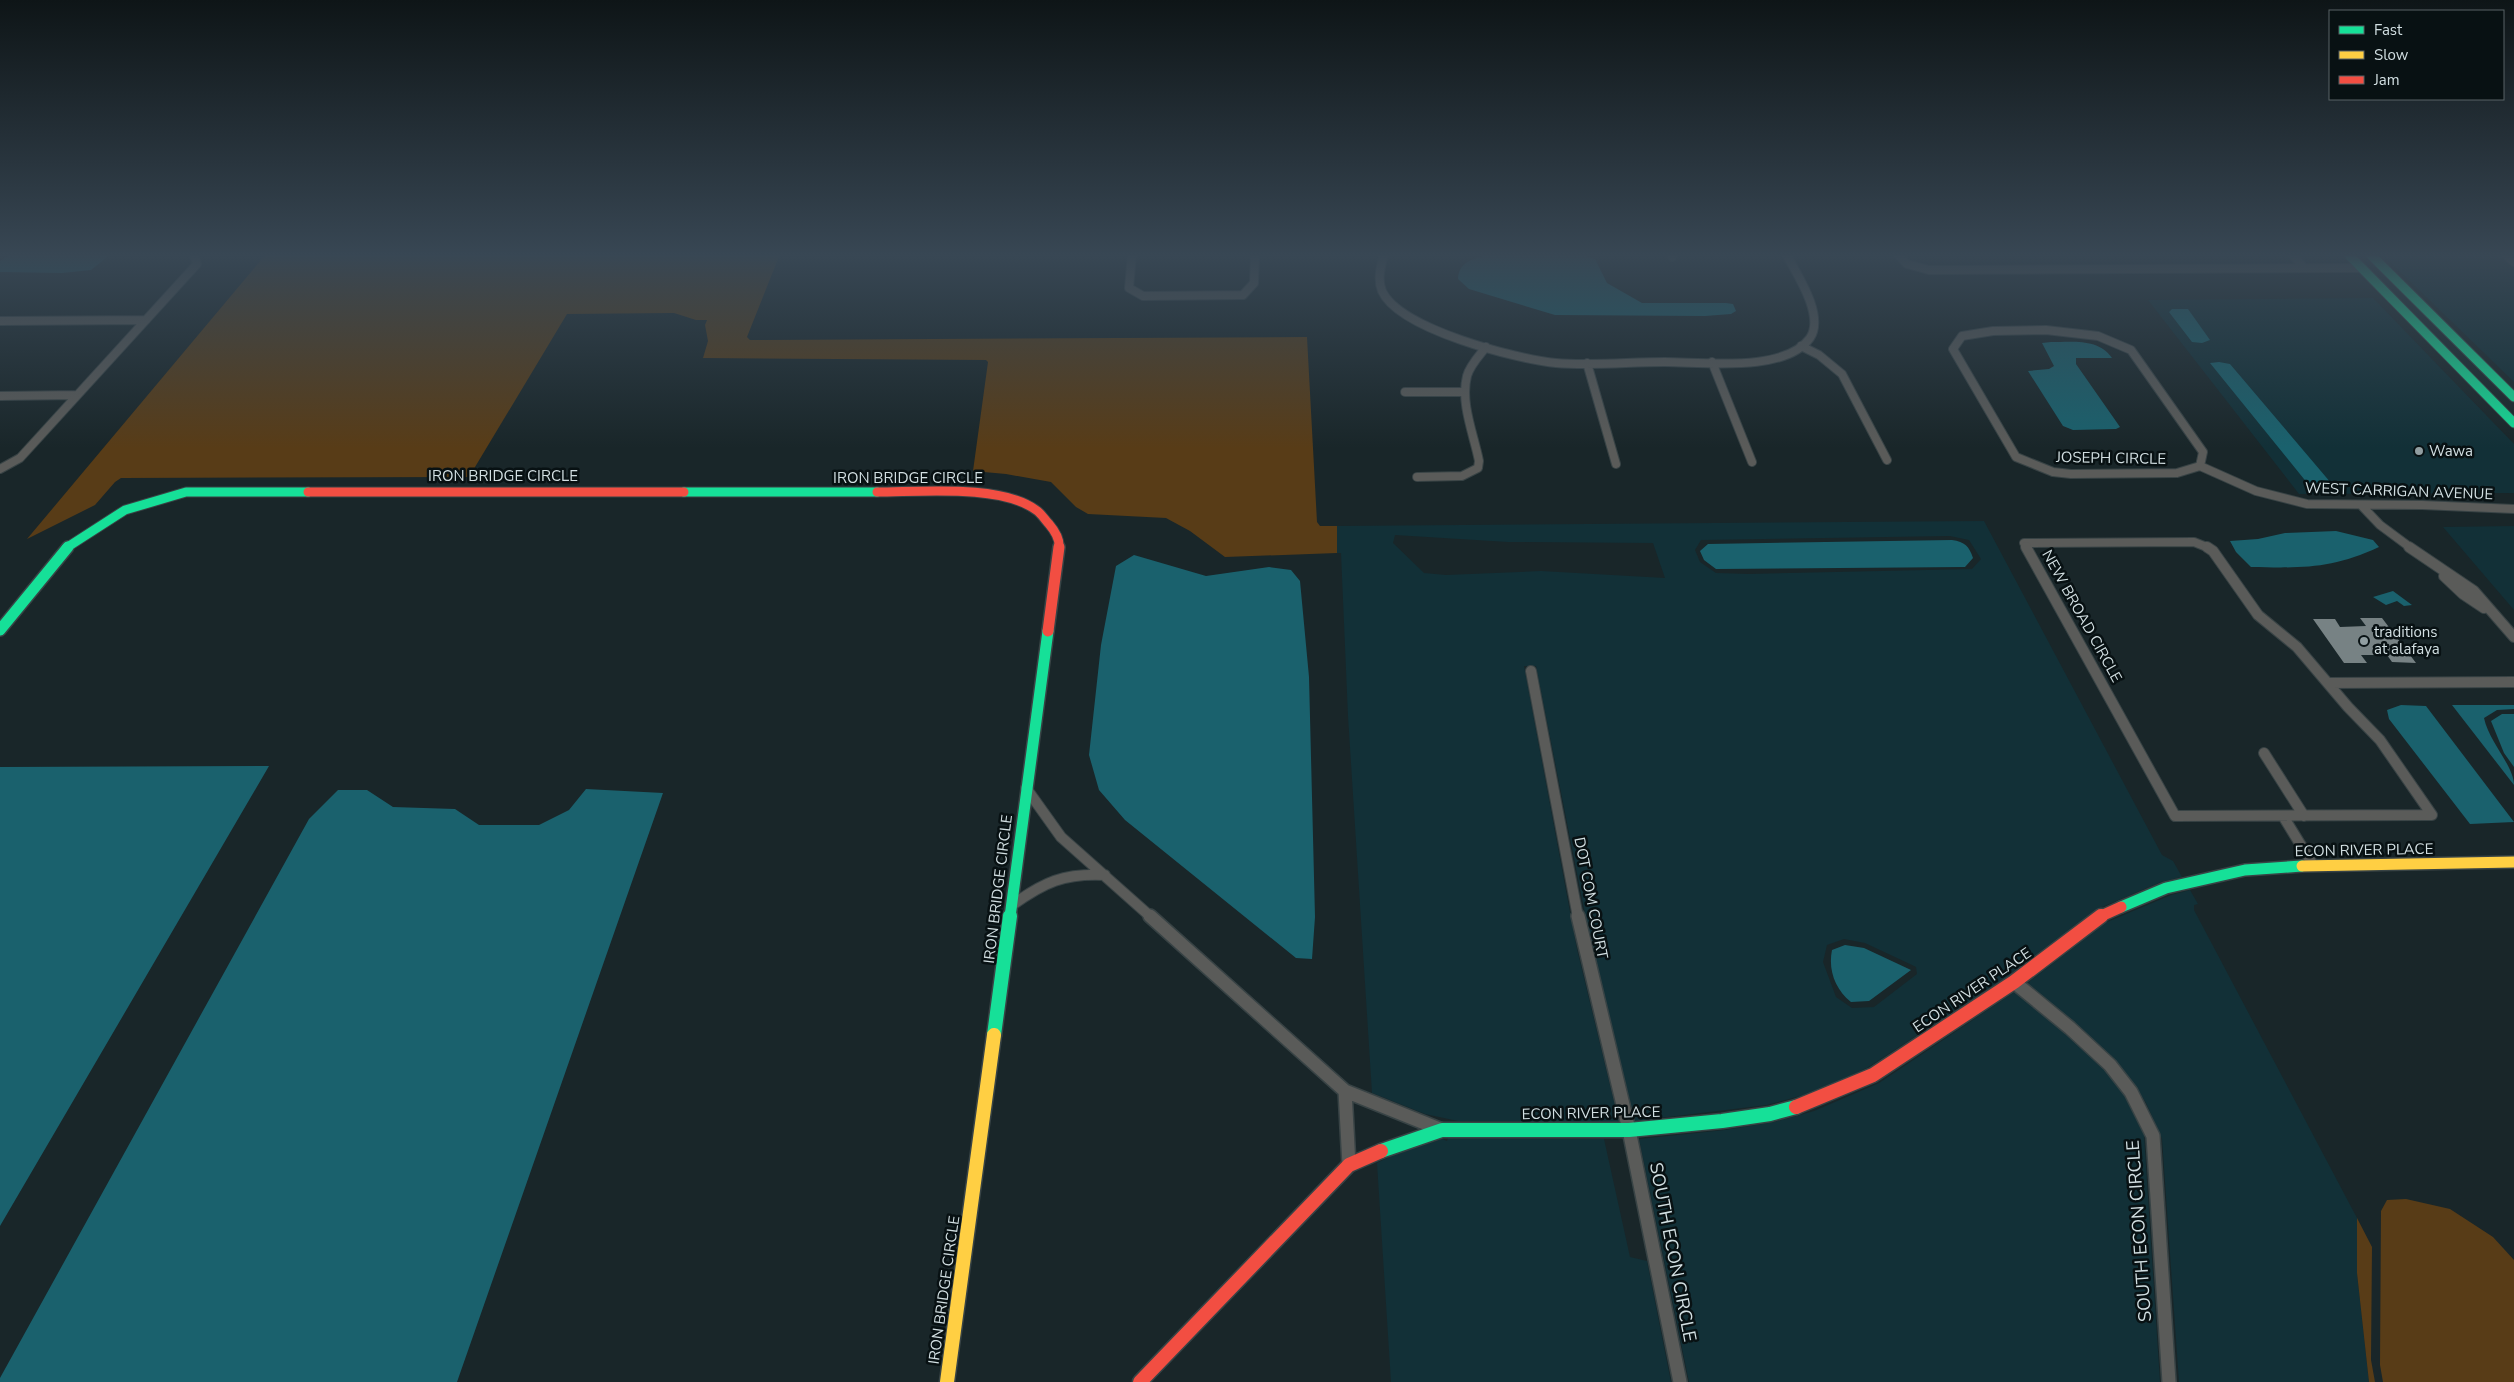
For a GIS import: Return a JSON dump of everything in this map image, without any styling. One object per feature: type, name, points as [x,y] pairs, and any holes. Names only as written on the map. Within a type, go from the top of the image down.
[{"type":"street","points":[[1410,318],[1433,330],[1486,347],[1541,361],[1587,363],[1751,362],[1772,358],[1791,352],[1811,337],[1816,318]]},
{"type":"street","points":[[2411,318],[2514,423]]},
{"type":"street","points":[[2427,318],[2453,337]]},
{"type":"street","points":[[2434,318],[2514,398]]},
{"type":"street","points":[[0,321],[146,320]]},
{"type":"street","points":[[0,469],[20,458],[146,320]]},
{"type":"street","name":"JOSEPH CIRCLE","points":[[1993,331],[2075,331],[2096,334],[2117,341],[2131,350],[2203,452],[2200,466],[2177,473],[2071,474],[2053,472],[2016,457],[1953,349],[1962,336],[1993,331]]},
{"type":"street","points":[[1801,346],[1819,355],[1842,374],[1887,460]]},
{"type":"street","points":[[1416,477],[1462,476],[1478,468],[1479,460],[1466,392],[1467,377],[1473,364],[1486,347]]},
{"type":"street","points":[[1712,362],[1752,462]]},
{"type":"street","points":[[1587,363],[1616,464]]},
{"type":"street","points":[[1405,392],[1466,392]]},
{"type":"street","points":[[0,396],[77,395]]},
{"type":"street","name":"WEST CARRIGAN AVENUE","points":[[2200,466],[2256,491],[2307,504],[2422,505],[2514,509]]},
{"type":"street","name":"IRON BRIDGE CIRCLE","points":[[0,630],[66,548],[125,510],[186,492],[979,492],[1009,497],[1033,506],[1052,524],[1060,542],[947,1382]]},
{"type":"street","points":[[2360,505],[2380,525],[2436,567],[2463,594],[2493,614],[2514,637]]},
{"type":"street","name":"NEW BROAD CIRCLE","points":[[2194,542],[2204,545],[2213,552],[2258,615],[2297,647],[2328,683],[2380,740],[2432,815],[2175,816],[2024,543],[2194,542]]},
{"type":"street","name":"DOT COM COURT","points":[[1531,671],[1584,949],[1629,1130]]},
{"type":"street","points":[[2328,683],[2514,682]]},
{"type":"street","points":[[2264,753],[2304,816]]},
{"type":"street","points":[[1026,787],[1061,837],[1345,1091],[1442,1130]]},
{"type":"street","points":[[2283,816],[2313,865]]},
{"type":"street","name":"ECON RIVER PLACE","points":[[1442,1130],[1629,1130],[1722,1121],[1770,1114],[1809,1103],[1873,1075],[2014,982],[2101,916],[2166,888],[2245,870],[2313,865],[2514,862]]},
{"type":"street","points":[[1011,906],[1045,881],[1079,873],[1105,875]]},
{"type":"street","name":"SOUTH ECON CIRCLE","points":[[2014,982],[2087,1043],[2122,1079],[2139,1105],[2153,1136],[2169,1382]]},
{"type":"street","points":[[1345,1091],[1349,1165]]},
{"type":"street","points":[[1140,1382],[1349,1165],[1392,1146],[1442,1130]]},
{"type":"street","name":"SOUTH ECON CIRCLE","points":[[1629,1130],[1680,1382]]},
{"type":"shaded area","points":[[212,318],[564,318],[469,477],[121,478],[115,482],[95,505],[27,539]]},
{"type":"shaded area","points":[[691,318],[754,318],[747,337],[750,340],[1307,337],[1317,522],[1320,526],[1337,526],[1337,553],[1225,557],[1190,531],[1166,518],[1088,514],[1076,507],[1051,482],[1006,474],[973,471],[988,362],[986,360],[703,358],[708,341],[705,325],[707,320]]},
{"type":"shaded area","points":[[2162,318],[2393,318],[2514,444],[2514,493],[2299,494]]},
{"type":"shaded area","points":[[2449,318],[2514,318],[2514,382]]},
{"type":"shaded area","points":[[1984,521],[2162,855],[2173,861],[2182,877],[2161,882],[2095,910],[2008,976],[1867,1068],[1804,1095],[1767,1105],[1635,1121],[1592,949],[1536,666],[1524,666],[1577,949],[1619,1122],[1458,1121],[1425,1114],[1372,1093],[1348,716],[1341,553],[1337,553],[1337,526]],"holes":[[[1395,535],[1508,542],[1653,543],[1665,578],[1541,571],[1446,575],[1424,573],[1393,543]],[[1950,536],[1969,540],[1981,559],[1972,569],[1749,574],[1716,573],[1700,562],[1695,550],[1701,540]],[[1844,939],[1865,943],[1916,967],[1917,974],[1874,1007],[1852,1008],[1836,997],[1823,962],[1827,945]]]},
{"type":"shaded area","points":[[2514,526],[2514,610],[2443,527]]},
{"type":"shaded area","points":[[2190,890],[2198,904],[2194,905],[2194,910],[2357,1218],[2357,1273],[2369,1382],[2179,1382],[2162,1139],[2146,1103],[2129,1077],[2092,1040],[2026,984],[2107,922],[2171,895]]},
{"type":"shaded area","points":[[2016,991],[2083,1048],[2116,1082],[2132,1106],[2144,1134],[2160,1382],[1689,1382],[1639,1139],[1725,1130],[1774,1122],[1814,1111],[1879,1083]]},
{"type":"shaded area","points":[[1448,1138],[1604,1139],[1630,1257],[1647,1261],[1671,1382],[1391,1382],[1377,1163],[1395,1154],[1442,1139],[1447,1141]]},
{"type":"shaded area","points":[[2406,1199],[2450,1209],[2493,1237],[2514,1260],[2514,1382],[2383,1382],[2380,1365],[2381,1211],[2387,1200]]},
{"type":"shaded area","points":[[2357,1218],[2372,1247],[2371,1360],[2375,1382],[2369,1382],[2357,1273]]},
{"type":"water","points":[[2174,318],[2195,318],[2210,340],[2202,343],[2192,342]]},
{"type":"water","points":[[2084,342],[2093,344],[2107,352],[2112,358],[2076,358],[2076,364],[2120,427],[2116,429],[2073,430],[2063,426],[2028,371],[2049,369],[2054,366],[2042,343]]},
{"type":"water","points":[[2210,363],[2230,364],[2331,483],[2323,488],[2308,484]]},
{"type":"water","points":[[2336,531],[2373,540],[2379,547],[2346,560],[2316,566],[2251,567],[2236,552],[2230,541],[2258,539],[2285,533]]},
{"type":"water","points":[[1952,540],[1963,543],[1970,550],[1973,558],[1965,567],[1716,569],[1704,560],[1700,551],[1708,544]]},
{"type":"water","points":[[1134,555],[1206,576],[1269,567],[1291,570],[1300,581],[1309,677],[1315,917],[1312,959],[1296,958],[1125,820],[1099,790],[1089,755],[1101,645],[1116,566]]},
{"type":"water","points":[[2393,591],[2412,605],[2404,606],[2397,601],[2386,605],[2373,597]]},
{"type":"water","points":[[2401,705],[2426,706],[2514,822],[2470,824],[2389,719],[2387,710]]},
{"type":"water","points":[[2452,705],[2514,705],[2514,709],[2497,710],[2484,718],[2491,736],[2510,770],[2514,785]]},
{"type":"water","points":[[2502,714],[2514,714],[2514,767],[2504,753],[2491,721]]},
{"type":"water","points":[[269,766],[0,1226],[0,767]]},
{"type":"water","points":[[586,789],[663,793],[457,1382],[0,1382],[0,1378],[309,819],[338,790],[367,790],[393,807],[455,809],[479,825],[539,825],[569,810]]},
{"type":"water","points":[[1845,945],[1864,948],[1911,970],[1869,1001],[1851,1002],[1837,985],[1831,965],[1832,950]]},
{"type":"building","name":"traditions at alafaya","points":[[2360,618],[2382,618],[2416,663],[2392,662],[2387,655],[2361,655],[2367,663],[2344,663],[2313,619],[2335,619],[2340,627],[2366,626]]},
{"type":"traffic: fast","points":[[2411,318],[2514,423]]},
{"type":"traffic: fast","points":[[2435,318],[2514,397]]},
{"type":"traffic: fast","points":[[0,630],[66,548],[125,510],[186,492],[308,492]]},
{"type":"traffic: fast","points":[[684,492],[877,492]]},
{"type":"traffic: fast","points":[[994,1035],[1048,631]]},
{"type":"traffic: fast","points":[[2121,907],[2166,888],[2245,870],[2302,866]]},
{"type":"traffic: fast","points":[[1381,1151],[1442,1130],[1629,1130],[1722,1121],[1770,1114],[1796,1107]]},
{"type":"traffic: slow","points":[[2302,866],[2514,862]]},
{"type":"traffic: slow","points":[[947,1382],[994,1035]]},
{"type":"traffic: jam","points":[[308,492],[684,492]]},
{"type":"traffic: jam","points":[[877,492],[979,492],[1017,500],[1037,510],[1053,529],[1060,542],[1048,631]]},
{"type":"traffic: jam","points":[[1796,1107],[1873,1075],[2014,982],[2101,916],[2121,907]]},
{"type":"traffic: jam","points":[[1140,1382],[1349,1165],[1381,1151]]},
{"type":"place","name":"Wawa","points":[[2419,451]]},
{"type":"place","name":"traditions at alafaya","points":[[2364,641]]}]
